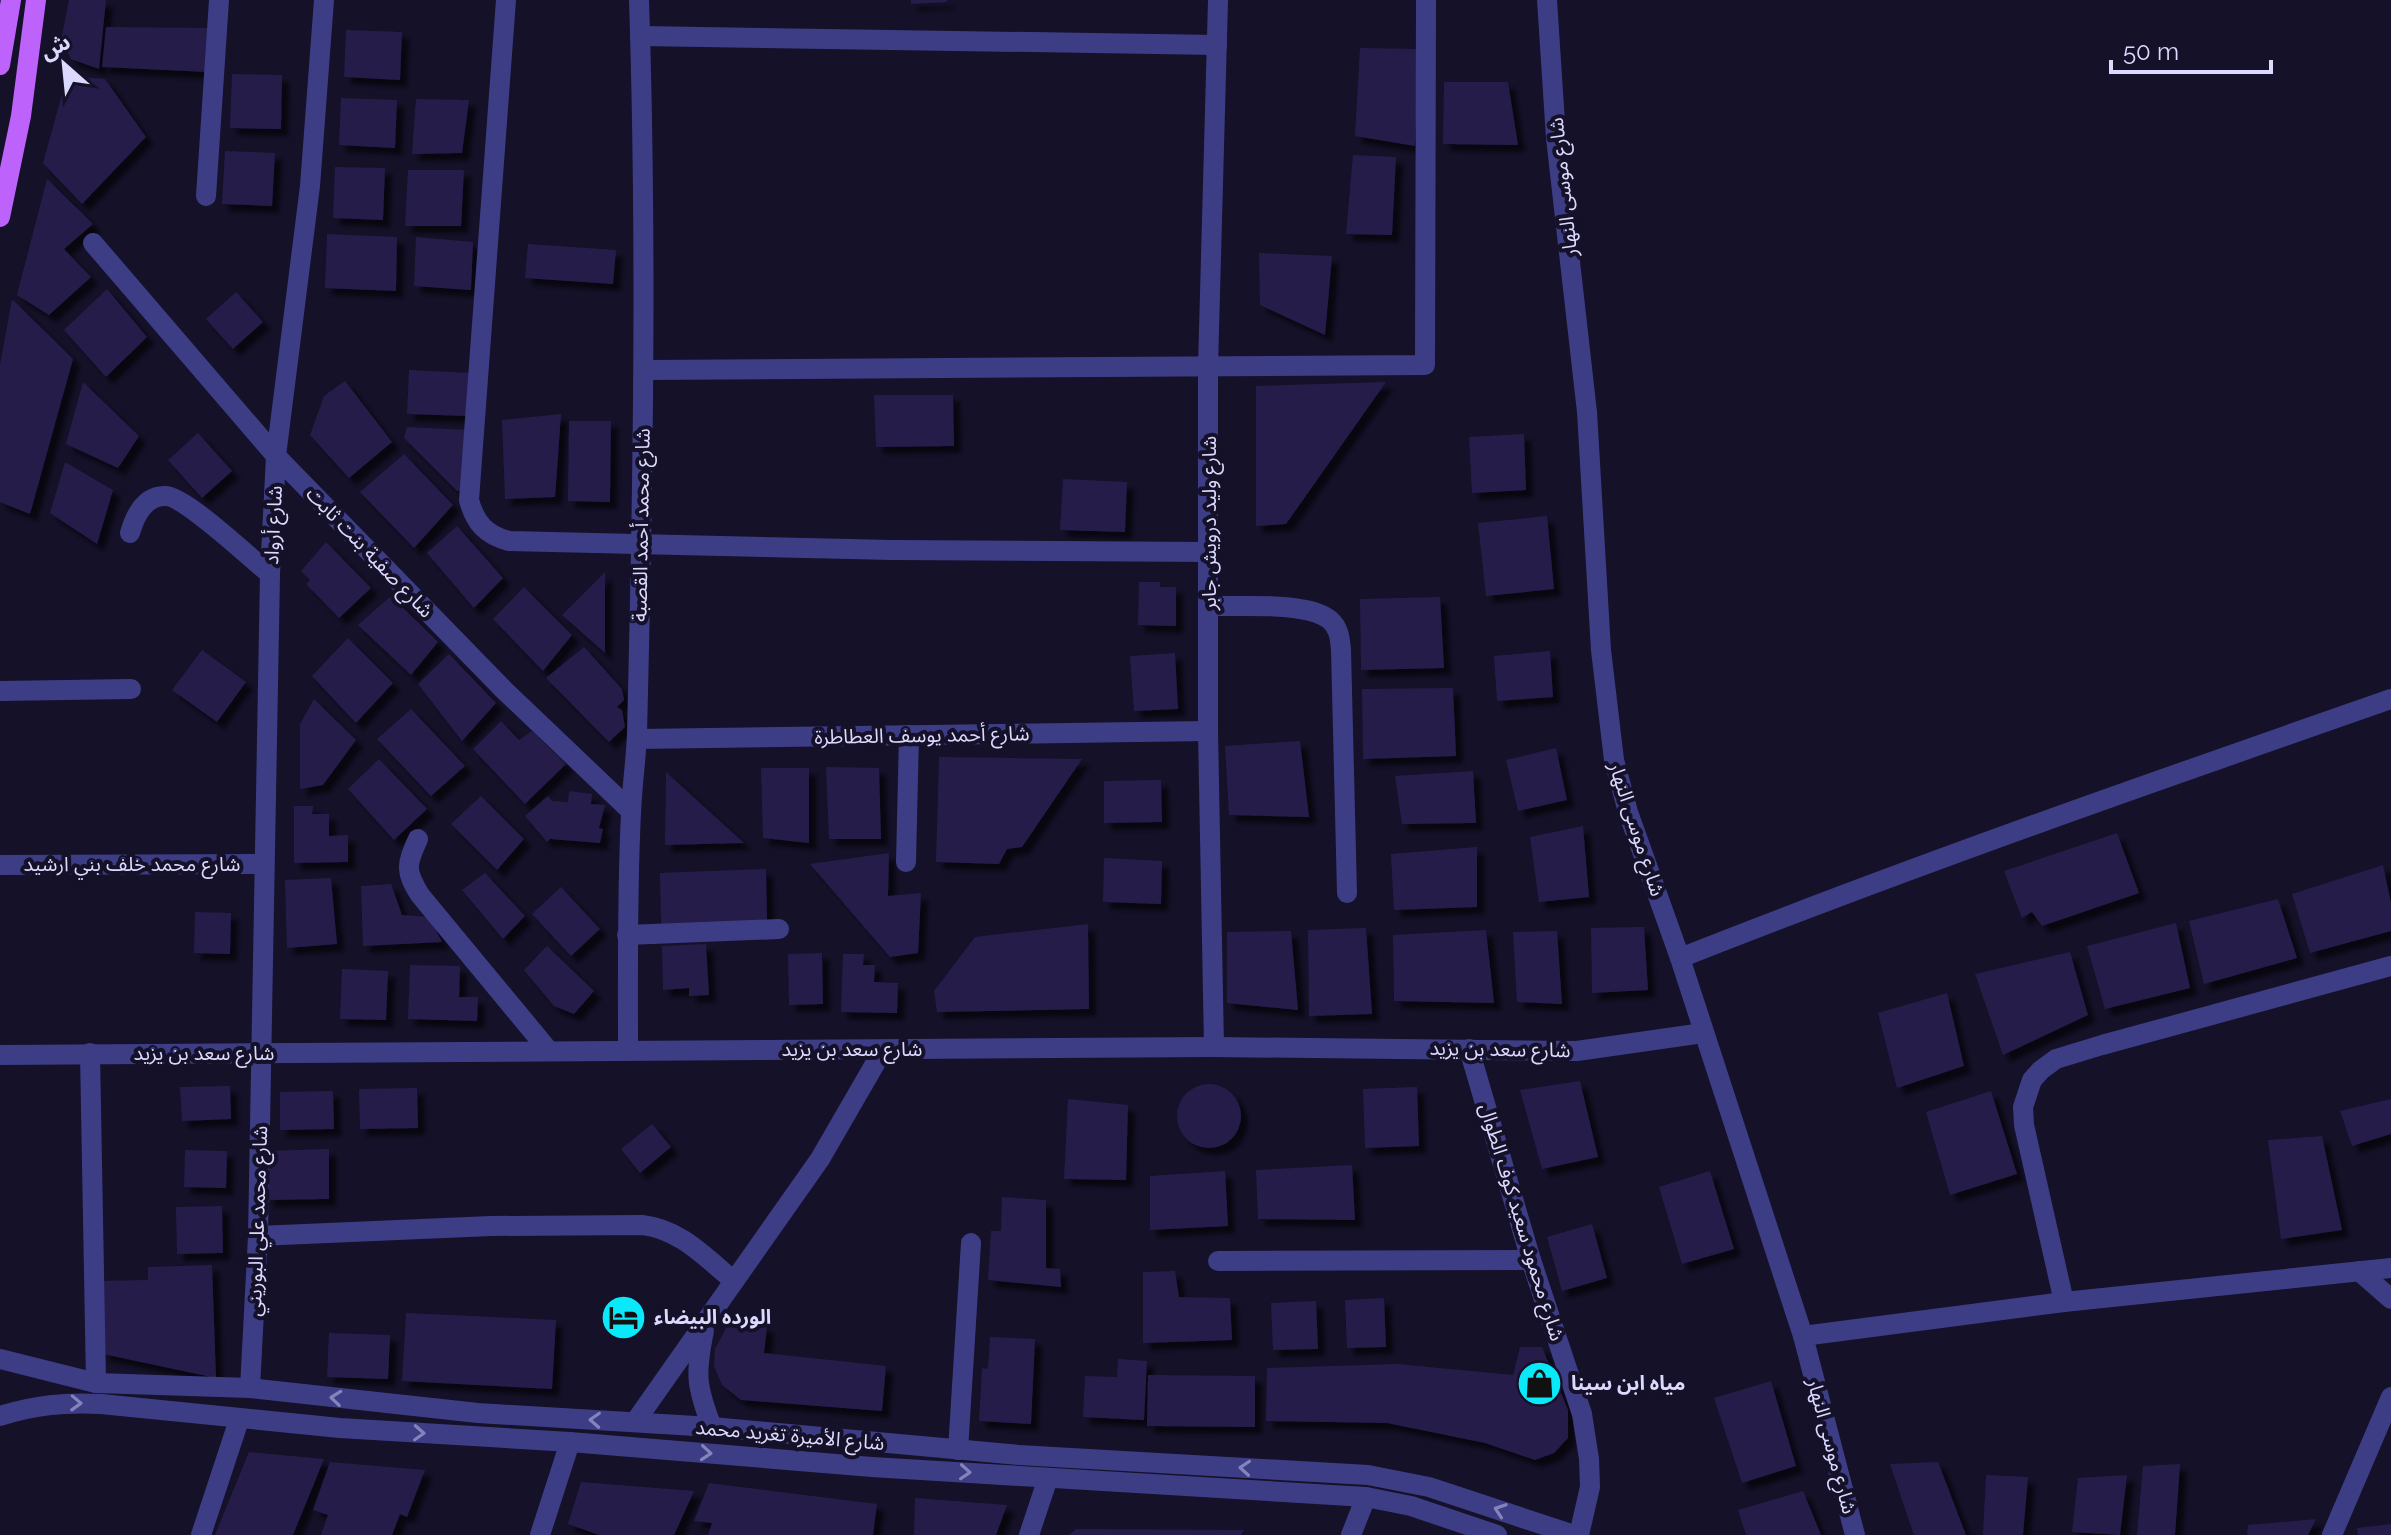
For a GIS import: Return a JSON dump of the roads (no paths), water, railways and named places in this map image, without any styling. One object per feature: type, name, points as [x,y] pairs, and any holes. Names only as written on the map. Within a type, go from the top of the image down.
[{"type":"main road","points":[[0,65],[11,0]]},
{"type":"main road","points":[[0,217],[21,116],[36,0]]},
{"type":"street","points":[[206,196],[219,0]]},
{"type":"street","name":"شارع أرواد","points":[[261,1053],[270,574],[276,456],[310,186],[324,0]]},
{"type":"street","points":[[506,0],[469,500],[472,514],[480,527],[494,537],[509,541],[893,550],[1208,552]]},
{"type":"street","name":"شارع محمد أحمد القصبة","points":[[628,1049],[627,935],[637,739],[645,370],[639,0]]},
{"type":"street","name":"شارع وليد درويش جابر","points":[[1214,1047],[1208,731],[1208,367],[1218,0]]},
{"type":"street","points":[[645,370],[1425,365],[1426,0]]},
{"type":"street","name":"شارع موسى النهار","points":[[1547,0],[1556,138],[1587,412],[1601,650],[1614,760],[1628,812],[1680,958],[1803,1336],[1855,1535]]},
{"type":"street","points":[[640,36],[1217,45]]},
{"type":"street","name":"شارع صفية بنت ثابت","points":[[93,243],[276,456],[504,690],[631,811]]},
{"type":"street","points":[[130,533],[134,517],[149,501],[162,495],[172,497],[194,510],[270,574]]},
{"type":"street","points":[[1209,606],[1315,612],[1337,628],[1340,638],[1347,893]]},
{"type":"street","points":[[0,691],[131,689]]},
{"type":"street","points":[[1680,958],[1820,902],[2030,825],[2391,699]]},
{"type":"street","name":"شارع أحمد يوسف العطاطرة","points":[[637,739],[1208,731]]},
{"type":"street","points":[[906,862],[909,735]]},
{"type":"street","points":[[418,839],[408,868],[409,878],[549,1051]]},
{"type":"street","name":"شارع محمد خلف بني ارشيد","points":[[0,865],[264,864]]},
{"type":"street","points":[[627,935],[779,929]]},
{"type":"street","points":[[2064,1302],[2024,1125],[2025,1094],[2041,1070],[2056,1059],[2102,1045],[2391,966]]},
{"type":"street","name":"شارع سعد بن يزيد","points":[[0,1055],[1214,1047],[1577,1051],[1703,1033]]},
{"type":"street","name":"شارع محمود سعيد كوف الطوال","points":[[1469,1049],[1584,1429],[1590,1487],[1576,1535]]},
{"type":"street","points":[[635,1422],[820,1159],[883,1050]]},
{"type":"street","points":[[90,1053],[96,1383]]},
{"type":"street","name":"شارع محمد علي البوريني","points":[[250,1388],[258,1236],[261,1053]]},
{"type":"street","points":[[258,1236],[491,1226],[660,1227],[678,1235],[734,1281]]},
{"type":"street","points":[[958,1450],[971,1243]]},
{"type":"street","points":[[1218,1261],[1531,1260]]},
{"type":"street","points":[[1803,1336],[2064,1302],[2391,1268]]},
{"type":"street","points":[[2359,1271],[2391,1299]]},
{"type":"street","points":[[706,1320],[697,1377],[701,1399],[712,1427]]},
{"type":"street","name":"شارع الأميرة تغريد محمد","points":[[0,1359],[96,1383],[250,1388],[478,1413],[712,1427],[958,1450],[1368,1475],[1429,1487],[1576,1535]]},
{"type":"street","points":[[2332,1535],[2391,1397]]},
{"type":"street","name":"شارع الأميرة تغريد محمد","points":[[0,1416],[43,1404],[67,1402],[239,1420],[570,1442],[872,1467],[1366,1497],[1411,1506],[1497,1535]]},
{"type":"street","points":[[201,1535],[239,1420]]},
{"type":"street","points":[[540,1535],[570,1442]]},
{"type":"street","points":[[1029,1535],[1048,1478]]},
{"type":"street","points":[[1351,1535],[1366,1497]]},
{"type":"place","name":"الورده البيضاء","points":[[623,1317]]},
{"type":"place","name":"مياه ابن سينا","points":[[1540,1383]]}]
